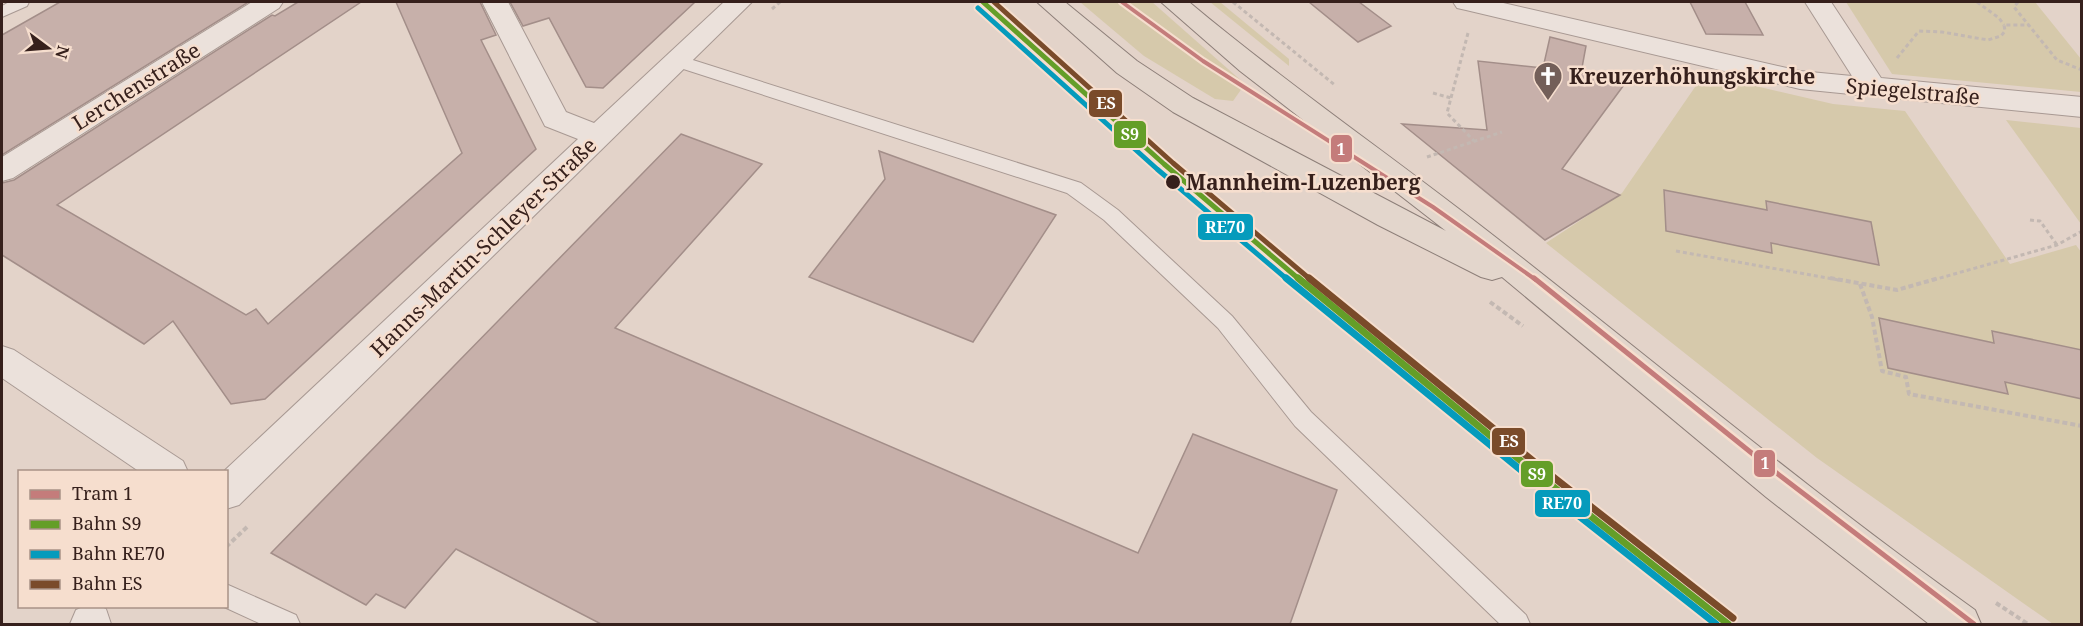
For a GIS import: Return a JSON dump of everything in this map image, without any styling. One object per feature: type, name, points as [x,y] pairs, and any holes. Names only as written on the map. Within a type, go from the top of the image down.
[{"type":"main road","points":[[1050,2],[1126,67],[1183,105],[1389,217],[1547,295]]},
{"type":"main road","points":[[1180,4],[1336,133],[1435,205],[1793,496],[1961,624]]},
{"type":"street","name":"Lerchenstraße","points":[[2,171],[270,2]]},
{"type":"street","points":[[495,2],[555,119],[598,136]]},
{"type":"street","name":"Hanns-Martin-Schleyer-Straße","points":[[228,491],[739,2]]},
{"type":"street","points":[[1818,2],[1872,86]]},
{"type":"street","name":"Spiegelstraße","points":[[1469,13],[1497,5],[1800,80],[2082,107]]},
{"type":"street","points":[[2,360],[168,470]]},
{"type":"lane","points":[[2,12],[21,2]]},
{"type":"lane","points":[[677,61],[1074,188],[1111,215],[1225,322],[1303,419],[1517,624]]},
{"type":"lane","points":[[228,597],[287,624]]},
{"type":"path","points":[[1872,86],[1919,31],[1988,39],[2001,36],[2005,31],[2004,25],[1999,18],[1977,2]]},
{"type":"path","points":[[2018,2],[2014,8],[2057,60],[2082,70]]},
{"type":"path","points":[[1469,13],[1447,113],[1474,141]]},
{"type":"path","points":[[2004,25],[2028,25]]},
{"type":"path","points":[[1433,93],[1451,98]]},
{"type":"path","points":[[1424,158],[1502,132]]},
{"type":"path","points":[[2030,220],[2040,221],[2057,245]]},
{"type":"path","points":[[1676,251],[1897,291],[2057,245],[2082,231]]},
{"type":"path","points":[[1860,284],[1872,317],[1882,371],[1906,377],[1909,394],[2082,426]]},
{"type":"path","points":[[1484,298],[1532,333]]},
{"type":"shaded area","points":[[1080,2],[1152,2],[1245,84],[1233,101],[1215,99],[1144,56]]},
{"type":"shaded area","points":[[1210,2],[1220,2],[1289,59],[1289,66]]},
{"type":"shaded area","points":[[1846,2],[2035,2],[2081,59],[2081,92],[1892,74]]},
{"type":"shaded area","points":[[1704,74],[1833,104],[1905,111],[2010,264],[2076,245],[2081,252],[2081,624],[2053,624],[1817,458],[1546,243],[1622,193]]},
{"type":"shaded area","points":[[2006,120],[2081,128],[2081,224]]},
{"type":"building","points":[[60,2],[247,3],[2,155],[2,35]]},
{"type":"building","points":[[298,2],[361,2],[57,205],[246,315],[256,309],[268,324],[462,153],[396,2],[480,2],[496,35],[481,40],[536,149],[265,399],[231,404],[173,321],[144,344],[2,255],[2,183],[14,180],[272,15],[275,16]]},
{"type":"building","points":[[510,2],[695,2],[603,88],[586,87],[549,18],[523,26]]},
{"type":"building","points":[[1309,2],[1359,2],[1391,26],[1358,42]]},
{"type":"building","points":[[1690,2],[1745,2],[1763,35],[1706,34]]},
{"type":"building","points":[[1550,37],[1586,46],[1581,73],[1629,78],[1562,169],[1620,195],[1545,240],[1402,124],[1487,130],[1478,61],[1543,68]]},
{"type":"building","points":[[681,134],[762,164],[615,328],[1138,553],[1193,434],[1337,490],[1290,624],[601,624],[456,549],[405,608],[376,594],[366,605],[271,553]]},
{"type":"building","points":[[879,151],[1056,215],[973,342],[809,277],[885,179]]},
{"type":"building","points":[[1664,190],[1767,210],[1766,201],[1871,222],[1879,265],[1771,243],[1772,253],[1666,231]]},
{"type":"building","points":[[1879,318],[1994,343],[1992,331],[2082,350],[2082,399],[2005,382],[2008,394],[1888,368]]},
{"type":"tram line","name":"1","points":[[1122,2],[1203,61],[1433,207],[1514,263],[1591,322],[1774,471],[1974,624]]},
{"type":"rail line","name":"S9","points":[[983,2],[1164,164],[1349,321],[1537,474],[1728,624]]},
{"type":"rail line","name":"ES","points":[[994,2],[1173,163],[1356,318],[1733,618]]},
{"type":"rail line","name":"RE70","points":[[978,8],[1157,169],[1341,324],[1716,624]]},
{"type":"place","name":"Kreuzerhöhungskirche","points":[[1548,102]]},
{"type":"place","name":"Mannheim-Luzenberg","points":[[1173,182]]}]
